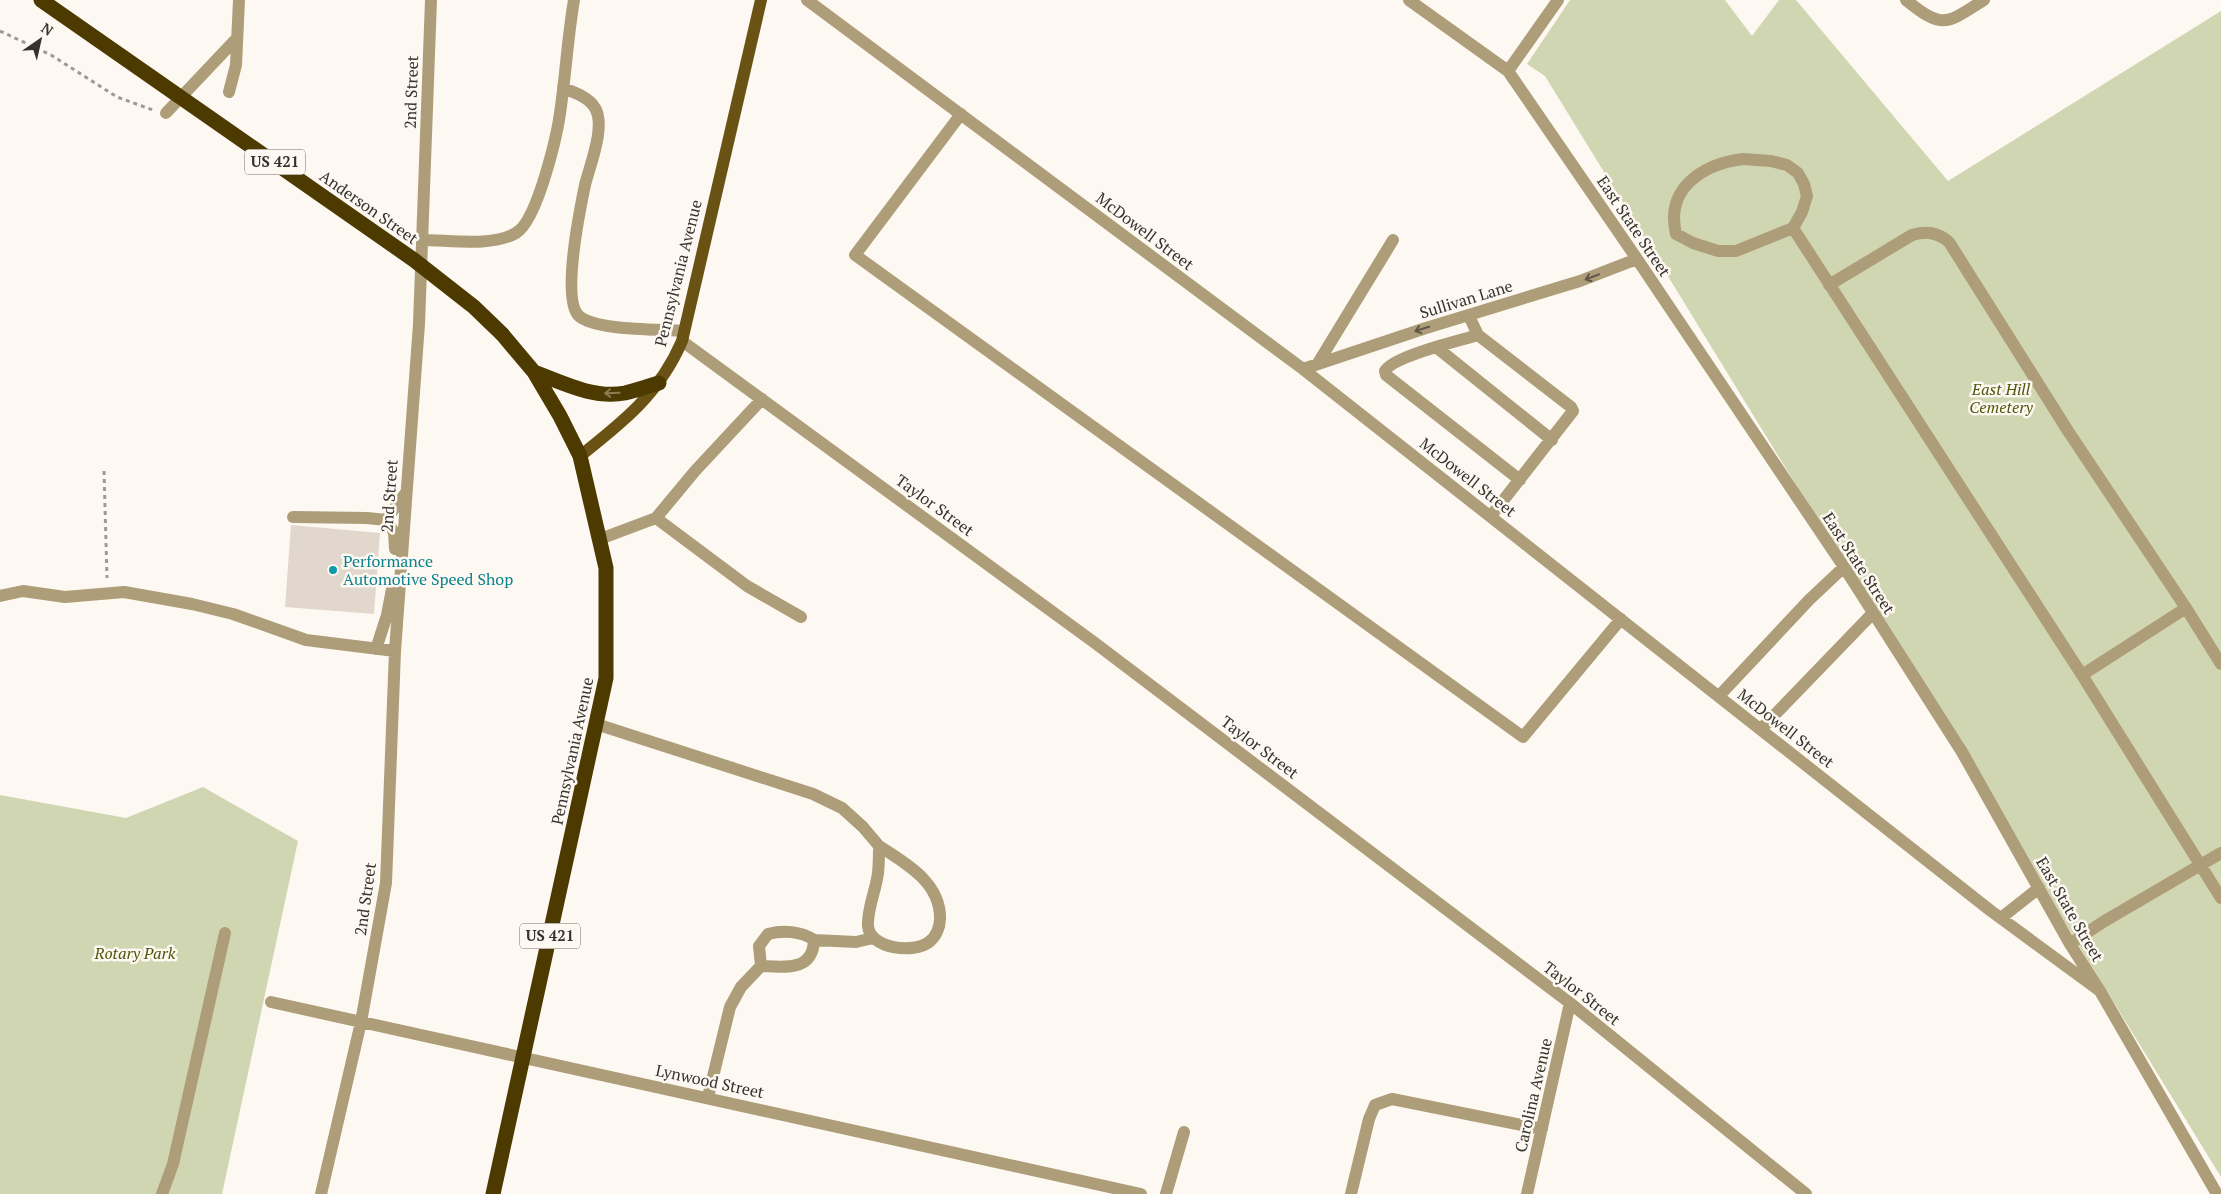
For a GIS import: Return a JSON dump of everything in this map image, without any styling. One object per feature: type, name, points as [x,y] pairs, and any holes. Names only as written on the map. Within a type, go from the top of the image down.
[{"type":"highway","name":"Anderson Street","points":[[41,0],[414,260],[474,307],[502,334],[534,372],[560,416],[580,456]]},
{"type":"highway","points":[[534,372],[580,389],[603,394],[625,393],[659,382]]},
{"type":"highway","name":"Pennsylvania Avenue","points":[[493,1194],[606,678],[606,568],[580,456]]},
{"type":"main road","name":"Pennsylvania Avenue","points":[[580,456],[637,408],[659,382],[674,359],[683,336],[761,0]]},
{"type":"street","points":[[229,92],[235,70],[240,0]]},
{"type":"street","name":"2nd Street","points":[[321,1194],[362,1022],[386,883],[395,651],[405,494],[419,324],[431,0]]},
{"type":"street","points":[[422,240],[495,241],[517,232],[531,215],[545,176],[561,108],[567,38],[574,0]]},
{"type":"street","name":"McDowell Street","points":[[807,0],[1303,368],[1760,729],[2002,918],[2100,991]]},
{"type":"street","name":"East State Street","points":[[1409,0],[1508,71],[1637,259],[1844,567],[1962,752],[2070,944],[2100,991],[2217,1194]]},
{"type":"street","points":[[1508,71],[1558,0]]},
{"type":"street","points":[[1906,0],[1927,17],[1938,21],[1950,20],[1961,15],[1984,0]]},
{"type":"street","points":[[166,113],[237,38]]},
{"type":"street","points":[[563,88],[582,96],[595,107],[600,125],[584,190],[570,277],[573,302],[578,315],[592,324],[683,336]]},
{"type":"street","points":[[960,114],[855,255],[1523,737],[1621,619]]},
{"type":"street","points":[[1734,160],[1771,161],[1787,165],[1798,173],[1804,184],[1807,196],[1802,212],[1793,228],[1736,251],[1718,251],[1693,243],[1676,234],[1673,220],[1676,205],[1683,190],[1692,180],[1707,169],[1734,160]]},
{"type":"street","points":[[1793,228],[2082,675],[2221,898]]},
{"type":"street","points":[[1829,285],[1912,235],[1923,232],[1933,233],[1949,242],[2068,430],[2221,664]]},
{"type":"street","points":[[1318,363],[1393,240]]},
{"type":"street","name":"Sullivan Lane","points":[[1303,368],[1580,281],[1637,259]]},
{"type":"street","points":[[1469,316],[1478,335],[1571,407],[1573,411],[1572,415],[1490,516]]},
{"type":"street","points":[[1478,335],[1436,347],[1391,364],[1385,371],[1386,375],[1520,480]]},
{"type":"street","name":"Taylor Street","points":[[683,336],[762,399],[1095,642],[1570,1003],[1806,1194]]},
{"type":"street","points":[[1436,347],[1552,440]]},
{"type":"street","points":[[600,540],[656,518],[695,471],[762,399]]},
{"type":"street","points":[[386,520],[405,494]]},
{"type":"street","points":[[292,517],[386,520]]},
{"type":"street","points":[[656,518],[747,586],[801,617]]},
{"type":"street","points":[[376,649],[387,616],[395,556],[394,532],[386,520]]},
{"type":"street","points":[[1719,696],[1809,600],[1844,567]]},
{"type":"street","points":[[0,596],[24,591],[65,597],[124,592],[192,604],[233,614],[306,640],[395,651]]},
{"type":"street","points":[[2082,675],[2186,608]]},
{"type":"street","points":[[1760,729],[1873,612]]},
{"type":"street","points":[[596,724],[813,794],[842,808],[863,827],[879,846],[908,865],[930,886],[940,909],[940,927],[929,942],[913,948],[886,946],[873,938],[868,926],[878,873],[879,846]]},
{"type":"street","points":[[2070,944],[2102,922],[2221,853]]},
{"type":"street","points":[[2002,918],[2039,888]]},
{"type":"street","points":[[761,966],[759,946],[768,934],[780,931],[807,936],[814,940],[856,942],[873,938]]},
{"type":"street","points":[[162,1194],[172,1164],[225,933]]},
{"type":"street","points":[[708,1097],[730,1007],[741,986],[761,966],[791,968],[806,960],[813,948],[814,940]]},
{"type":"street","name":"Lynwood Street","points":[[270,1002],[708,1097],[1141,1194]]},
{"type":"street","name":"Carolina Avenue","points":[[1527,1194],[1570,1003]]},
{"type":"street","points":[[1351,1194],[1369,1119],[1375,1105],[1392,1099],[1542,1129]]},
{"type":"street","points":[[1166,1194],[1184,1132]]},
{"type":"path","points":[[0,31],[51,55],[117,97],[136,105],[166,113]]},
{"type":"path","points":[[102,593],[108,579],[104,471]]},
{"type":"green space","name":"East Hill Cemetery","points":[[1570,0],[1725,0],[1752,36],[1779,0],[1796,0],[1948,181],[2221,11],[2221,1177],[1545,76],[1527,64]]},
{"type":"green space","name":"Rotary Park","points":[[203,787],[298,841],[222,1194],[0,1194],[0,795],[126,818]]},
{"type":"building","name":"Performance Automotive Speed Shop","points":[[291,525],[380,533],[374,614],[285,607]]},
{"type":"place","name":"Performance Automotive Speed Shop","points":[[333,570]]}]
